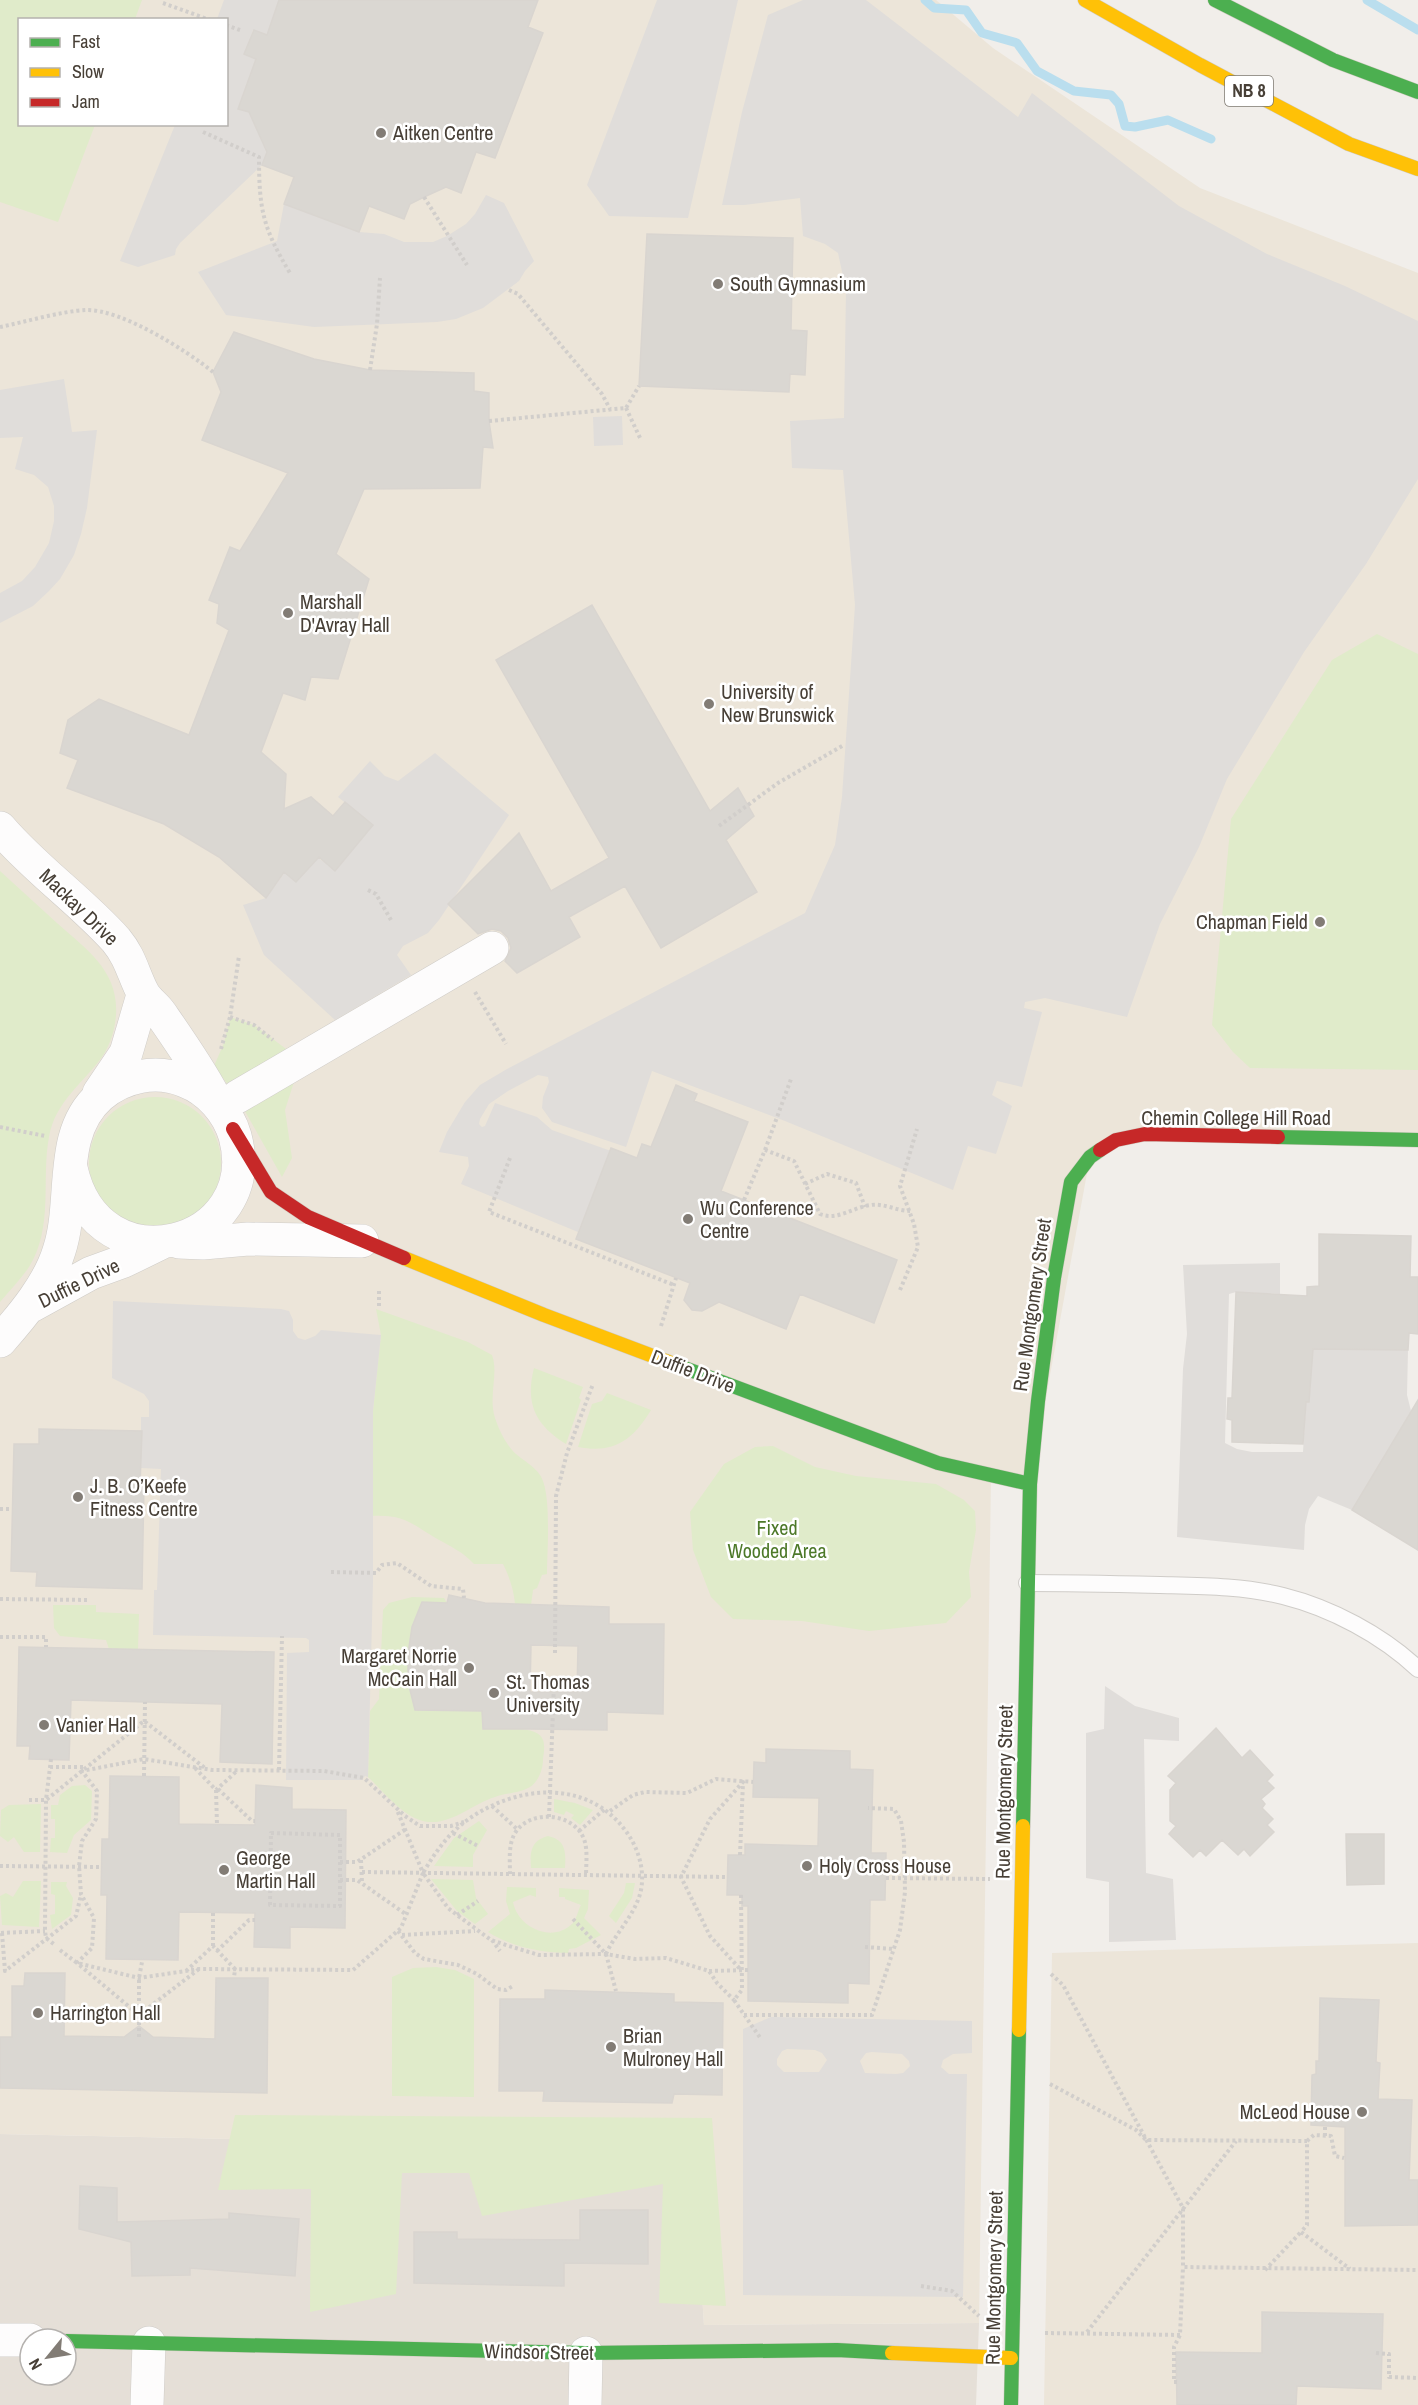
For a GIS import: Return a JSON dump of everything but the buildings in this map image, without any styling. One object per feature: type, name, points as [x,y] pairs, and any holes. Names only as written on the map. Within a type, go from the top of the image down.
[{"type":"main road","name":"NB 8","points":[[1085,0],[1200,65],[1349,144],[1418,169]]},
{"type":"main road","points":[[1215,0],[1333,60],[1418,92]]},
{"type":"main road","name":"Duffie Drive","points":[[229,1110],[271,1192],[308,1217],[552,1318],[938,1463],[1030,1484]]},
{"type":"main road","name":"Chemin College Hill Road","points":[[1071,1182],[1090,1157],[1116,1140],[1145,1134],[1418,1140]]},
{"type":"main road","name":"Rue Montgomery Street","points":[[1011,2405],[1030,1484],[1054,1278],[1071,1182]]},
{"type":"main road","name":"Windsor Street","points":[[78,2341],[586,2353],[837,2350],[1011,2358]]},
{"type":"street","name":"Mackay Drive","points":[[0,828],[32,862],[115,939],[130,960],[143,995],[165,1019],[202,1075],[229,1110]]},
{"type":"street","points":[[229,1110],[301,1060],[492,948]]},
{"type":"street","points":[[92,1103],[108,1089],[125,1080],[145,1076],[165,1076],[185,1081],[202,1090],[229,1110],[239,1158],[233,1188],[227,1202],[207,1225],[194,1233],[166,1242],[146,1243],[126,1238],[93,1217],[76,1189],[71,1168],[73,1140],[77,1126],[92,1103],[126,1053],[143,995]]},
{"type":"street","name":"Duffie Drive","points":[[31,1306],[59,1251],[68,1203],[71,1168]]},
{"type":"street","name":"Duffie Drive","points":[[31,1306],[91,1273],[124,1262],[166,1242],[203,1243],[248,1239],[362,1241]]},
{"type":"street","points":[[0,1341],[31,1306]]},
{"type":"street","points":[[0,2340],[18,2340]]},
{"type":"street","points":[[147,2405],[148,2343]]},
{"type":"street","points":[[585,2405],[586,2353]]},
{"type":"lane","points":[[1027,1583],[1210,1586],[1241,1588],[1283,1596],[1321,1609],[1364,1630],[1404,1656],[1418,1669]]},
{"type":"path","points":[[163,3],[204,18]]},
{"type":"path","points":[[228,26],[240,30]]},
{"type":"path","points":[[203,132],[264,159]]},
{"type":"path","points":[[259,157],[259,194],[264,224],[272,244],[290,273]]},
{"type":"path","points":[[424,197],[467,265]]},
{"type":"path","points":[[370,370],[377,324],[380,278]]},
{"type":"path","points":[[509,290],[518,294],[602,394],[610,409]]},
{"type":"path","points":[[0,327],[86,310],[112,312],[181,347],[213,372]]},
{"type":"path","points":[[626,408],[639,386]]},
{"type":"path","points":[[489,421],[626,408]]},
{"type":"path","points":[[626,408],[641,440]]},
{"type":"path","points":[[719,826],[778,783],[844,745]]},
{"type":"path","points":[[368,890],[376,894],[391,920]]},
{"type":"path","points":[[217,1058],[224,1043],[230,1017],[239,956]]},
{"type":"path","points":[[459,966],[506,1044]]},
{"type":"path","points":[[230,1017],[254,1025],[301,1060]]},
{"type":"path","points":[[744,1200],[791,1079]]},
{"type":"path","points":[[0,1127],[48,1137]]},
{"type":"path","points":[[900,1290],[918,1247],[910,1211],[900,1182],[917,1129]]},
{"type":"path","points":[[765,1150],[794,1161],[820,1214],[833,1217],[872,1204],[899,1211],[910,1211]]},
{"type":"path","points":[[510,1158],[489,1212],[674,1285]]},
{"type":"path","points":[[805,1184],[827,1174],[856,1183],[865,1207]]},
{"type":"path","points":[[658,1332],[676,1278]]},
{"type":"path","points":[[379,1288],[379,1306]]},
{"type":"path","points":[[555,1653],[556,1496],[567,1453],[593,1384]]},
{"type":"path","points":[[0,1509],[12,1509]]},
{"type":"path","points":[[331,1572],[376,1573],[382,1565],[397,1563],[431,1586],[463,1589],[464,1598]]},
{"type":"path","points":[[0,1599],[90,1600]]},
{"type":"path","points":[[0,1636],[46,1637],[46,1647]]},
{"type":"path","points":[[279,1770],[282,1636]]},
{"type":"path","points":[[549,1817],[554,1683]]},
{"type":"path","points":[[144,1776],[145,1702]]},
{"type":"path","points":[[144,1721],[206,1769]]},
{"type":"path","points":[[29,1800],[46,1800],[144,1721]]},
{"type":"path","points":[[50,1767],[84,1769],[144,1759],[206,1769],[324,1771],[364,1778],[420,1826],[450,1826],[464,1822],[492,1806],[520,1796],[550,1792],[576,1797],[607,1810],[632,1839],[640,1860],[641,1892],[629,1917],[612,1940],[606,1954]]},
{"type":"path","points":[[51,1760],[46,1800],[45,1932],[46,1938],[55,1945]]},
{"type":"path","points":[[195,1768],[252,1821],[255,1821]]},
{"type":"path","points":[[45,1932],[1,1933],[5,1971],[76,1916],[81,1894],[79,1866],[82,1841],[96,1819],[97,1791],[84,1769]]},
{"type":"path","points":[[217,1825],[217,1790],[238,1770]]},
{"type":"path","points":[[579,1831],[607,1810],[633,1795],[645,1792],[687,1793],[716,1779],[753,1782]]},
{"type":"path","points":[[740,1855],[743,1782]]},
{"type":"path","points":[[681,1877],[710,1819],[743,1782]]},
{"type":"path","points":[[492,1806],[518,1830]]},
{"type":"path","points":[[396,1807],[423,1873],[448,1908],[491,1940],[539,1955],[606,1954],[635,1959],[666,1958],[709,1971],[749,1970]]},
{"type":"path","points":[[744,2015],[872,2015],[903,1914],[906,1879],[904,1842],[899,1814],[890,1808],[868,1808]]},
{"type":"path","points":[[510,1874],[512,1842],[518,1830],[532,1820],[549,1817],[563,1819],[579,1831],[584,1839],[586,1851],[586,1876]]},
{"type":"path","points":[[77,1963],[139,1978],[199,1969],[353,1970],[399,1933],[423,1873],[434,1854],[464,1822]]},
{"type":"path","points":[[340,1862],[357,1863],[406,1829]]},
{"type":"path","points":[[271,1833],[340,1835],[340,1862],[340,1906],[270,1905],[271,1833]]},
{"type":"path","points":[[453,1833],[478,1846]]},
{"type":"path","points":[[361,1860],[362,1883]]},
{"type":"path","points":[[0,1866],[102,1867]]},
{"type":"path","points":[[334,1871],[340,1871]]},
{"type":"path","points":[[362,1872],[727,1877]]},
{"type":"path","points":[[681,1877],[710,1935],[741,1970]]},
{"type":"path","points":[[885,1878],[1021,1880]]},
{"type":"path","points":[[340,1880],[357,1880],[407,1915]]},
{"type":"path","points":[[77,1963],[92,1948],[93,1918],[81,1894]]},
{"type":"path","points":[[734,2000],[742,1990],[741,1895]]},
{"type":"path","points":[[457,1915],[478,1901]]},
{"type":"path","points":[[213,1912],[213,1946],[235,1969]]},
{"type":"path","points":[[573,1919],[606,1954],[616,1991]]},
{"type":"path","points":[[217,1951],[249,1920],[255,1920]]},
{"type":"path","points":[[399,1933],[477,1931]]},
{"type":"path","points":[[399,1933],[415,1953],[424,1959],[458,1965],[477,1974],[497,1989],[506,1990],[513,1986]]},
{"type":"path","points":[[491,1940],[500,1951]]},
{"type":"path","points":[[186,1971],[213,1946]]},
{"type":"path","points":[[865,1947],[894,1949]]},
{"type":"path","points":[[60,1950],[139,2015]]},
{"type":"path","points":[[139,2037],[139,1978],[142,1962]]},
{"type":"path","points":[[139,2015],[199,1969]]},
{"type":"path","points":[[234,1978],[235,1969]]},
{"type":"path","points":[[709,1971],[734,2000],[761,2039]]},
{"type":"path","points":[[1051,1973],[1063,1985],[1184,2208],[1180,2335],[1174,2347],[1174,2382],[1177,2382]]},
{"type":"path","points":[[1049,2083],[1136,2130],[1146,2140],[1307,2141],[1314,2135],[1331,2136],[1335,2156],[1344,2158]]},
{"type":"path","points":[[1325,2126],[1325,2136]]},
{"type":"path","points":[[1087,2332],[1237,2141]]},
{"type":"path","points":[[1265,2270],[1307,2225],[1307,2141]]},
{"type":"path","points":[[1301,2232],[1351,2270]]},
{"type":"path","points":[[1183,2267],[1265,2270],[1418,2270]]},
{"type":"path","points":[[921,2286],[952,2291],[979,2316]]},
{"type":"path","points":[[1045,2333],[1180,2335]]},
{"type":"path","points":[[1376,2353],[1389,2354],[1389,2377],[1418,2378]]},
{"type":"shaded area","name":"University of New Brunswick","points":[[0,0],[936,0],[993,48],[1200,188],[1418,273],[1418,1140],[1145,1134],[1090,1157],[1030,1484],[991,1476],[979,2323],[704,2325],[692,2149],[0,2134]]},
{"type":"shaded area","points":[[224,0],[279,0],[267,35],[253,30],[245,54],[256,59],[238,108],[249,112],[267,152],[262,165],[180,243],[175,255],[138,267],[120,261],[175,126],[228,126],[228,18],[217,18]]},
{"type":"shaded area","points":[[657,0],[738,0],[688,218],[609,216],[587,185]]},
{"type":"shaded area","points":[[803,0],[866,0],[1018,117],[1032,93],[1179,206],[1267,254],[1345,286],[1418,321],[1418,479],[1366,564],[1304,652],[1227,779],[1199,847],[1160,924],[1127,1017],[1045,998],[1025,1002],[1024,1008],[1042,1012],[1022,1087],[997,1081],[992,1095],[1012,1106],[996,1154],[968,1146],[953,1190],[785,1121],[652,1071],[626,1147],[552,1122],[542,1108],[543,1097],[549,1082],[548,1077],[538,1075],[489,1104],[479,1124],[482,1127],[485,1126],[495,1103],[537,1117],[552,1130],[611,1151],[578,1232],[461,1184],[469,1166],[468,1157],[439,1152],[447,1132],[465,1102],[480,1085],[507,1069],[805,913],[835,845],[842,797],[855,605],[843,470],[792,468],[790,421],[844,418],[846,290],[838,253],[825,244],[803,236],[800,198],[744,205],[722,205],[742,112],[768,15]]},
{"type":"shaded area","points":[[486,195],[504,203],[534,261],[519,281],[483,308],[456,319],[437,322],[314,327],[226,315],[198,272],[277,241],[284,204],[359,232],[384,234],[404,242],[433,242],[466,224]]},
{"type":"shaded area","points":[[64,379],[72,432],[97,430],[87,508],[81,534],[74,555],[60,579],[33,606],[0,623],[0,593],[22,581],[35,567],[49,543],[54,521],[54,506],[48,487],[34,475],[15,469],[23,437],[0,438],[0,390]]},
{"type":"shaded area","points":[[622,416],[623,445],[594,446],[593,417]]},
{"type":"shaded area","points":[[435,753],[509,815],[439,920],[428,933],[403,946],[397,955],[411,975],[335,1020],[264,955],[243,905],[266,898],[285,872],[296,882],[318,858],[327,864],[373,825],[338,797],[370,761],[385,776],[398,781]]},
{"type":"shaded area","points":[[1280,1263],[1280,1294],[1236,1292],[1229,1294],[1225,1443],[1237,1449],[1252,1452],[1303,1452],[1306,1402],[1309,1401],[1311,1380],[1307,1349],[1408,1350],[1407,1395],[1411,1411],[1352,1510],[1318,1496],[1309,1509],[1305,1525],[1304,1550],[1177,1537],[1183,1369],[1187,1334],[1183,1265]]},
{"type":"shaded area","points":[[113,1301],[281,1309],[289,1311],[293,1320],[293,1331],[298,1338],[305,1340],[315,1336],[321,1330],[381,1335],[373,1411],[373,1582],[368,1777],[365,1776],[362,1780],[286,1780],[287,1653],[309,1652],[309,1640],[306,1638],[153,1635],[154,1590],[157,1590],[161,1469],[141,1468],[141,1417],[149,1417],[149,1401],[144,1394],[112,1378]]},
{"type":"shaded area","points":[[1105,1686],[1135,1706],[1179,1718],[1179,1741],[1144,1739],[1146,1873],[1173,1879],[1176,1940],[1109,1942],[1109,1882],[1086,1878],[1086,1733],[1104,1729]]},
{"type":"shaded area","points":[[1418,1943],[1418,2405],[1044,2405],[1052,1953]]},
{"type":"shaded area","points":[[771,2017],[972,2021],[972,2053],[953,2054],[943,2060],[941,2067],[949,2074],[967,2074],[963,2297],[743,2295],[743,2029]],"holes":[[[787,2049],[815,2050],[822,2053],[827,2060],[819,2072],[784,2072],[777,2065],[777,2059],[782,2051]],[[866,2053],[902,2054],[909,2061],[910,2066],[903,2073],[865,2073],[860,2061]]]},
{"type":"shaded area","points":[[0,2134],[693,2149],[704,2325],[979,2323],[976,2405],[0,2405]]},
{"type":"green space","points":[[0,0],[142,0],[135,18],[18,18],[18,126],[95,126],[58,222],[0,202]]},
{"type":"green space","name":"Chapman Field","points":[[1377,634],[1418,654],[1418,1070],[1250,1068],[1233,1052],[1212,1025],[1231,819],[1332,660]]},
{"type":"green space","points":[[0,871],[90,952],[99,963],[112,986],[116,1000],[116,1015],[109,1045],[104,1054],[64,1102],[52,1124],[47,1153],[42,1236],[29,1267],[0,1302]]},
{"type":"green space","points":[[230,1017],[254,1025],[301,1060],[285,1110],[292,1158],[282,1177],[237,1097],[214,1066],[224,1043]]},
{"type":"green space","points":[[155,1097],[180,1102],[202,1116],[216,1138],[221,1163],[216,1188],[202,1210],[180,1224],[155,1229],[130,1224],[108,1210],[94,1188],[89,1163],[94,1138],[108,1116],[130,1102]]},
{"type":"green space","points":[[376,1309],[468,1342],[492,1355],[494,1362],[493,1409],[497,1423],[512,1450],[540,1475],[546,1494],[547,1574],[542,1575],[537,1588],[533,1590],[531,1605],[515,1604],[511,1583],[503,1564],[474,1564],[467,1557],[403,1519],[372,1516],[373,1411],[381,1335]]},
{"type":"green space","points":[[534,1368],[583,1387],[566,1444],[547,1429],[535,1412],[531,1392]]},
{"type":"green space","points":[[607,1393],[651,1410],[637,1429],[621,1442],[602,1448],[578,1447],[592,1404],[602,1401]]},
{"type":"green space","name":"Fixed Wooded Area","points":[[773,1446],[815,1467],[856,1476],[936,1484],[964,1500],[975,1511],[976,1530],[969,1572],[971,1597],[946,1623],[869,1631],[802,1621],[733,1619],[711,1597],[693,1550],[690,1512],[724,1464],[755,1447]]},
{"type":"green space","points":[[412,1597],[444,1598],[447,1603],[422,1602],[413,1630],[408,1668],[415,1710],[482,1711],[483,1729],[526,1729],[540,1735],[544,1744],[541,1771],[530,1787],[495,1797],[457,1816],[438,1822],[428,1822],[410,1816],[368,1777],[370,1711],[379,1699],[383,1610],[389,1603]]},
{"type":"green space","points":[[53,1605],[96,1605],[96,1612],[139,1614],[138,1649],[109,1649],[106,1640],[60,1636],[54,1628]]},
{"type":"green space","points":[[85,1785],[92,1791],[91,1820],[74,1835],[67,1853],[50,1852],[51,1838],[55,1838],[55,1819],[51,1819],[51,1805],[58,1805],[60,1795],[72,1786]]},
{"type":"green space","points":[[554,1799],[575,1803],[593,1810],[580,1825],[571,1818],[574,1815],[566,1811],[564,1815],[554,1812]]},
{"type":"green space","points":[[41,1804],[40,1852],[24,1852],[14,1837],[8,1842],[0,1836],[1,1810],[9,1805]]},
{"type":"green space","points":[[479,1821],[487,1830],[473,1855],[473,1867],[434,1866],[454,1838]]},
{"type":"green space","points":[[548,1836],[562,1844],[565,1868],[531,1868],[534,1844]]},
{"type":"green space","points":[[431,1879],[473,1880],[476,1898],[488,1914],[475,1924],[457,1911]]},
{"type":"green space","points":[[23,1881],[41,1881],[39,1927],[2,1925],[0,1896],[6,1893],[13,1897]]},
{"type":"green space","points":[[51,1882],[67,1882],[66,1886],[73,1898],[71,1915],[52,1929],[50,1915],[55,1914],[55,1895],[51,1894]]},
{"type":"green space","points":[[626,1883],[635,1883],[632,1898],[616,1923],[609,1916],[624,1893]]},
{"type":"green space","points":[[507,1887],[536,1888],[536,1897],[530,1895],[513,1902],[516,1911],[529,1926],[547,1932],[565,1929],[573,1923],[581,1905],[565,1897],[559,1897],[559,1888],[589,1890],[588,1909],[584,1918],[601,1935],[576,1948],[569,1949],[568,1953],[527,1948],[497,1937],[488,1932],[510,1914],[506,1901]]},
{"type":"green space","points":[[436,1967],[455,1970],[474,1979],[474,2097],[392,2096],[392,1977],[413,1968]]},
{"type":"green space","points":[[235,2115],[712,2118],[726,2306],[659,2303],[663,2184],[482,2216],[469,2173],[402,2173],[396,2294],[310,2312],[311,2189],[218,2190]]},
{"type":"waterway","points":[[925,0],[934,8],[966,10],[982,33],[1017,43],[1037,71],[1074,91],[1111,95],[1119,104],[1125,126],[1135,127],[1168,120],[1211,139]]},
{"type":"waterway","points":[[1367,0],[1418,30]]},
{"type":"traffic: fast","points":[[1215,0],[1333,60],[1418,92]]},
{"type":"traffic: fast","points":[[1278,1137],[1418,1140]]},
{"type":"traffic: fast","points":[[1023,1826],[1030,1484],[1038,1401],[1054,1278],[1071,1182],[1090,1157],[1100,1150]]},
{"type":"traffic: fast","points":[[682,1367],[938,1463],[1030,1484]]},
{"type":"traffic: fast","points":[[1011,2405],[1019,2030]]},
{"type":"traffic: fast","points":[[78,2341],[586,2353],[837,2350],[892,2353]]},
{"type":"traffic: slow","points":[[1085,0],[1200,65],[1349,144],[1418,169]]},
{"type":"traffic: slow","points":[[404,1258],[544,1315],[682,1367]]},
{"type":"traffic: slow","points":[[1019,2030],[1023,1826]]},
{"type":"traffic: slow","points":[[892,2353],[1011,2358]]},
{"type":"traffic: jam","points":[[233,1129],[271,1192],[308,1217],[404,1258]]},
{"type":"traffic: jam","points":[[1100,1150],[1116,1140],[1145,1134],[1278,1137]]},
{"type":"place","name":"Aitken Centre","points":[[381,133]]},
{"type":"place","name":"South Gymnasium","points":[[718,284]]},
{"type":"place","name":"Marshall D'Avray Hall","points":[[288,613]]},
{"type":"place","name":"University of New Brunswick","points":[[709,704]]},
{"type":"place","name":"Chapman Field","points":[[1320,922]]},
{"type":"place","name":"Wu Conference Centre","points":[[688,1219]]},
{"type":"place","name":"J. B. O’Keefe Fitness Centre","points":[[78,1497]]},
{"type":"place","name":"Margaret Norrie McCain Hall","points":[[469,1668]]},
{"type":"place","name":"St. Thomas University","points":[[494,1693]]},
{"type":"place","name":"Vanier Hall","points":[[44,1725]]},
{"type":"place","name":"Holy Cross House","points":[[807,1866]]},
{"type":"place","name":"George Martin Hall","points":[[224,1870]]},
{"type":"place","name":"Harrington Hall","points":[[38,2013]]},
{"type":"place","name":"Brian Mulroney Hall","points":[[611,2047]]},
{"type":"place","name":"McLeod House","points":[[1362,2112]]}]
